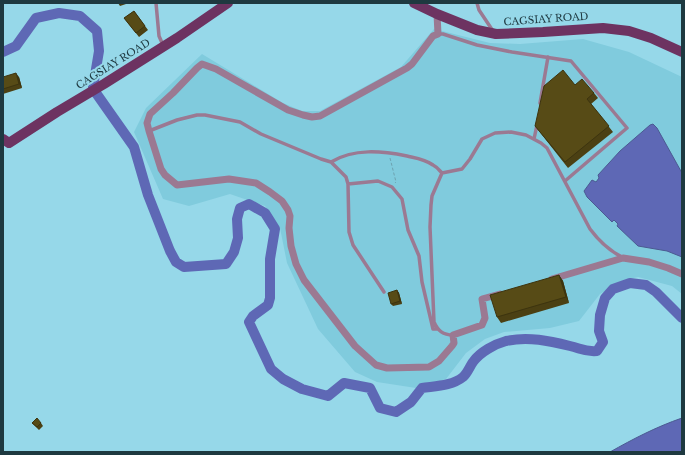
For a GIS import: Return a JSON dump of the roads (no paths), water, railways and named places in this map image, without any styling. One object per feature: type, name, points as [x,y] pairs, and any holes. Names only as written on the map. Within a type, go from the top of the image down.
[{"type":"main road","name":"CAGSIAY ROAD","points":[[6,141],[85,96],[228,3]]},
{"type":"main road","name":"CAGSIAY ROAD","points":[[414,3],[477,30],[496,34],[603,28],[629,31],[651,38],[682,52]]},
{"type":"street","points":[[437,14],[438,34],[433,36],[412,64],[320,116],[303,115],[288,110],[216,68],[202,64],[150,114],[147,123],[161,169],[170,181],[177,185],[188,185],[218,180],[242,180],[256,183],[282,201],[290,216],[289,228],[291,246],[296,264],[304,280],[355,346],[376,366],[387,368],[429,367],[439,361],[452,346],[454,343],[453,335],[482,325],[485,318],[482,299],[505,293]]},
{"type":"street","points":[[542,282],[623,258],[649,262],[682,274]]},
{"type":"lane","points":[[156,3],[159,36],[163,46]]},
{"type":"lane","points":[[477,3],[479,10],[496,34]]},
{"type":"lane","points":[[438,34],[443,34],[477,45],[571,61],[627,128],[565,181]]},
{"type":"lane","points":[[540,109],[548,57]]},
{"type":"lane","points":[[149,131],[177,120],[197,115],[205,115],[240,122],[261,134],[331,162],[346,177],[348,184],[349,232],[353,245],[384,292]]},
{"type":"lane","points":[[534,139],[537,124]]},
{"type":"lane","points":[[442,173],[462,169],[470,160],[482,139],[495,133],[511,132],[534,139],[546,148],[565,181],[578,208],[599,240],[607,248],[623,258]]},
{"type":"lane","points":[[331,162],[350,154],[388,152],[422,159],[434,165],[442,173]]},
{"type":"lane","points":[[437,329],[434,322],[430,212],[432,196],[442,173]]},
{"type":"lane","points":[[348,184],[378,181],[392,187],[402,199],[408,230],[419,256],[422,282],[433,329],[437,329],[445,334],[453,335]]},
{"type":"water","points":[[653,124],[657,128],[682,173],[682,257],[667,251],[638,246],[617,226],[618,224],[614,220],[612,222],[587,197],[584,191],[592,180],[596,182],[599,178],[598,175],[620,151]]},
{"type":"water","points":[[682,418],[682,452],[610,452],[663,425]]},
{"type":"waterway","points":[[3,52],[16,46],[36,18],[59,13],[80,16],[97,31],[99,51],[93,87]]},
{"type":"waterway","points":[[96,93],[134,147],[148,195],[170,251],[176,262],[184,267],[226,264],[234,252],[238,238],[237,219],[240,208],[249,204],[265,213],[275,229],[270,259],[270,298],[268,305],[253,316],[249,322],[271,369],[283,379],[302,389],[328,396],[344,383],[370,388],[380,408],[396,412],[411,402],[422,388],[443,385],[459,380],[464,376],[473,362],[480,355],[493,346],[506,341],[522,339],[539,340],[562,344],[586,351],[597,351],[603,342],[599,331],[600,315],[605,298],[613,289],[630,283],[646,285],[656,292],[682,318]]}]
